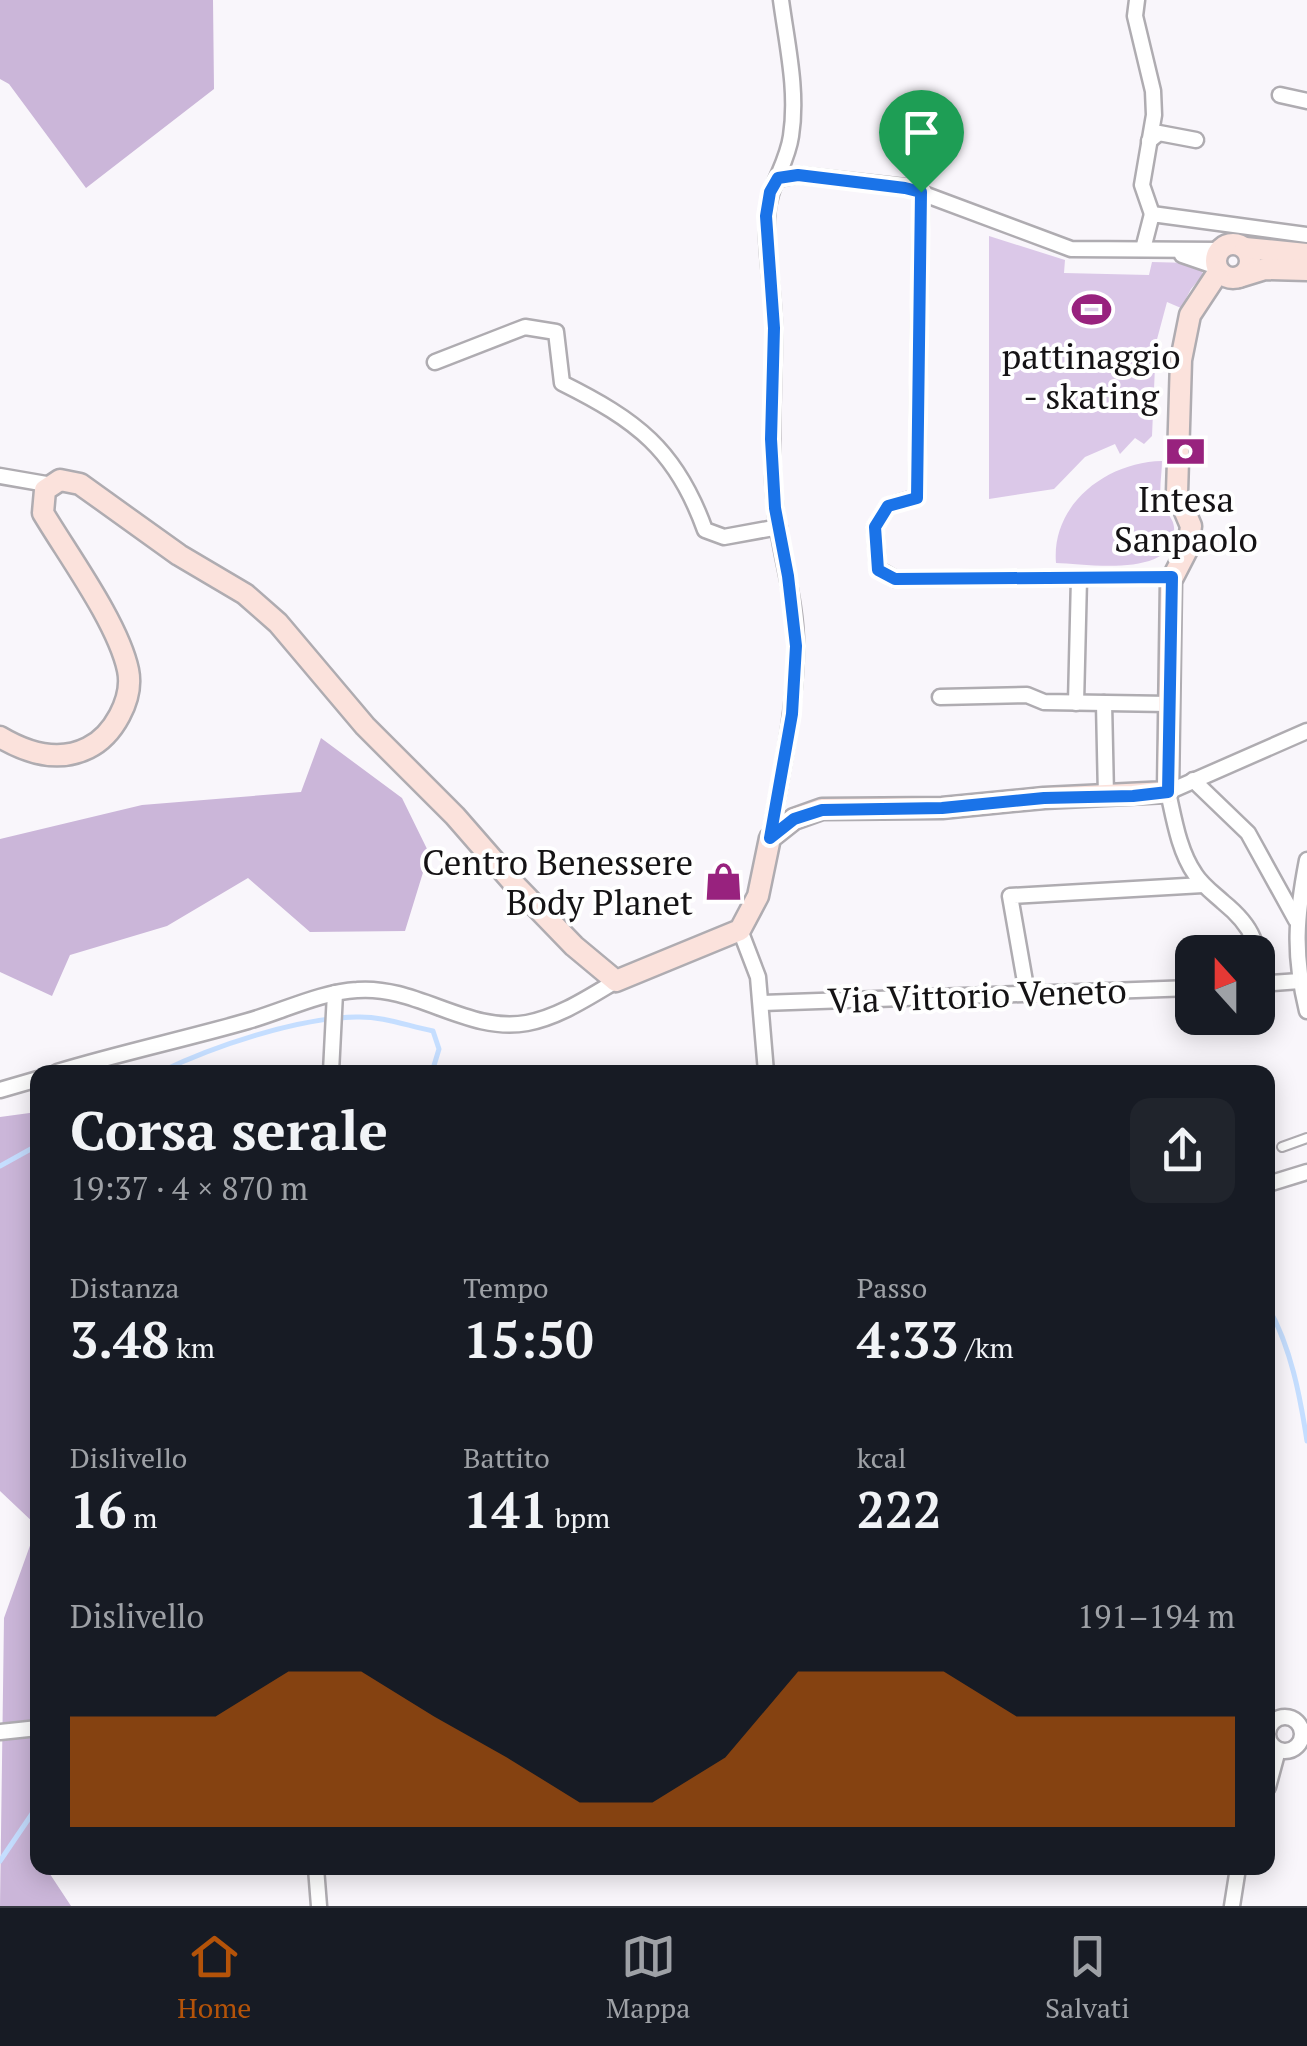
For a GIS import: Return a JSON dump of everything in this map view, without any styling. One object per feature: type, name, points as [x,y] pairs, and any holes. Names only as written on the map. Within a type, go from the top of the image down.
[{"type":"street","points":[[83,1065],[359,989],[412,996],[501,1024],[528,1023],[574,1006],[616,980],[740,930],[758,896],[770,838],[792,714],[796,646],[778,527],[771,439],[774,328],[766,216],[770,192],[791,140],[794,101],[782,0]]},
{"type":"street","points":[[1137,0],[1135,16],[1154,91],[1142,186],[1152,214],[1143,250]]},
{"type":"street","points":[[1280,94],[1307,101]]},
{"type":"street","points":[[1149,140],[1159,133],[1196,140]]},
{"type":"street","points":[[778,178],[798,175],[905,188],[1070,248],[1167,250],[1225,268],[1307,270]]},
{"type":"street","points":[[921,192],[917,498],[888,506],[875,527],[878,570],[895,579],[1172,577]]},
{"type":"street","points":[[1152,214],[1307,235]]},
{"type":"street","points":[[1252,935],[1246,923],[1204,885],[1184,853],[1168,792],[1172,577],[1188,548],[1191,526],[1177,493],[1180,360],[1190,315],[1225,268],[1250,264],[1245,248],[1307,254]]},
{"type":"street","points":[[435,362],[525,327],[556,332],[562,383],[614,409],[660,448],[690,488],[705,530],[724,537],[778,527]]},
{"type":"street","points":[[0,476],[52,485]]},
{"type":"street","points":[[0,737],[22,750],[46,756],[70,755],[109,734],[127,695],[128,672],[113,631],[43,513],[45,490],[60,480],[80,484],[179,555],[244,594],[278,623],[366,726],[455,816],[516,886],[574,946],[616,980]]},
{"type":"street","points":[[1076,703],[1079,578]]},
{"type":"street","points":[[940,697],[1028,695],[1044,702],[1169,704]]},
{"type":"street","points":[[1104,703],[1106,796]]},
{"type":"street","points":[[770,838],[794,819],[822,810],[942,808],[1168,792],[1307,731]]},
{"type":"street","points":[[1193,780],[1248,833],[1301,918]]},
{"type":"street","points":[[1307,860],[1300,982],[1307,1011]]},
{"type":"street","points":[[1027,993],[1010,896],[1204,885]]},
{"type":"street","points":[[740,930],[752,956],[762,1003],[766,1065]]},
{"type":"street","points":[[1275,983],[1300,982]]},
{"type":"street","name":"Via Vittorio Veneto","points":[[762,1003],[1175,989]]},
{"type":"street","points":[[331,1065],[335,996]]},
{"type":"street","points":[[0,1090],[30,1081]]},
{"type":"street","points":[[1275,1182],[1307,1172]]},
{"type":"street","points":[[1275,1718],[1294,1719],[1304,1733],[1297,1746],[1278,1750]]},
{"type":"street","points":[[0,1732],[30,1729]]},
{"type":"street","points":[[1275,1746],[1278,1750]]},
{"type":"street","points":[[1275,1761],[1278,1750]]},
{"type":"street","points":[[317,1875],[319,1906]]},
{"type":"street","points":[[1232,1906],[1237,1875]]},
{"type":"lane","points":[[1282,1147],[1307,1138]]},
{"type":"shaded area","points":[[0,0],[213,0],[214,89],[86,188],[9,84],[0,79]]},
{"type":"shaded area","points":[[989,236],[1065,260],[1064,273],[1149,275],[1152,262],[1190,263],[1201,266],[1203,275],[1181,308],[1167,302],[1156,343],[1152,436],[1144,444],[1135,438],[1120,454],[1115,444],[1085,457],[1054,489],[989,499]]},
{"type":"shaded area","points":[[1162,461],[1161,500],[1174,527],[1172,544],[1162,555],[1129,565],[1056,563],[1063,522],[1086,490],[1122,469]]},
{"type":"shaded area","points":[[321,738],[402,798],[429,853],[405,931],[310,932],[248,878],[167,926],[70,955],[52,996],[0,972],[0,839],[142,805],[301,792]]},
{"type":"shaded area","points":[[30,1113],[30,1519],[0,1491],[0,1117]]},
{"type":"shaded area","points":[[30,1546],[30,1875],[51,1875],[71,1906],[0,1906],[4,1618]]},
{"type":"waterway","points":[[177,1065],[256,1035],[308,1022],[356,1017],[433,1031],[439,1049],[434,1065]]},
{"type":"waterway","points":[[0,1166],[30,1149]]},
{"type":"waterway","points":[[1275,1320],[1289,1355],[1307,1441]]},
{"type":"waterway","points":[[0,1861],[30,1817]]},
{"type":"place","name":"pattinaggio - skating","points":[[1091,309]]},
{"type":"place","name":"Intesa Sanpaolo","points":[[1186,452]]},
{"type":"place","name":"Centro Benessere Body Planet","points":[[723,882]]},
{"type":"route","points":[[798,175],[921,192],[917,498],[888,506],[875,527],[878,570],[895,579],[1172,577],[1168,792],[942,808],[822,810],[794,819],[770,838],[792,714],[796,646],[775,508],[771,439],[774,328],[766,216],[770,192],[778,178],[798,175]]}]
